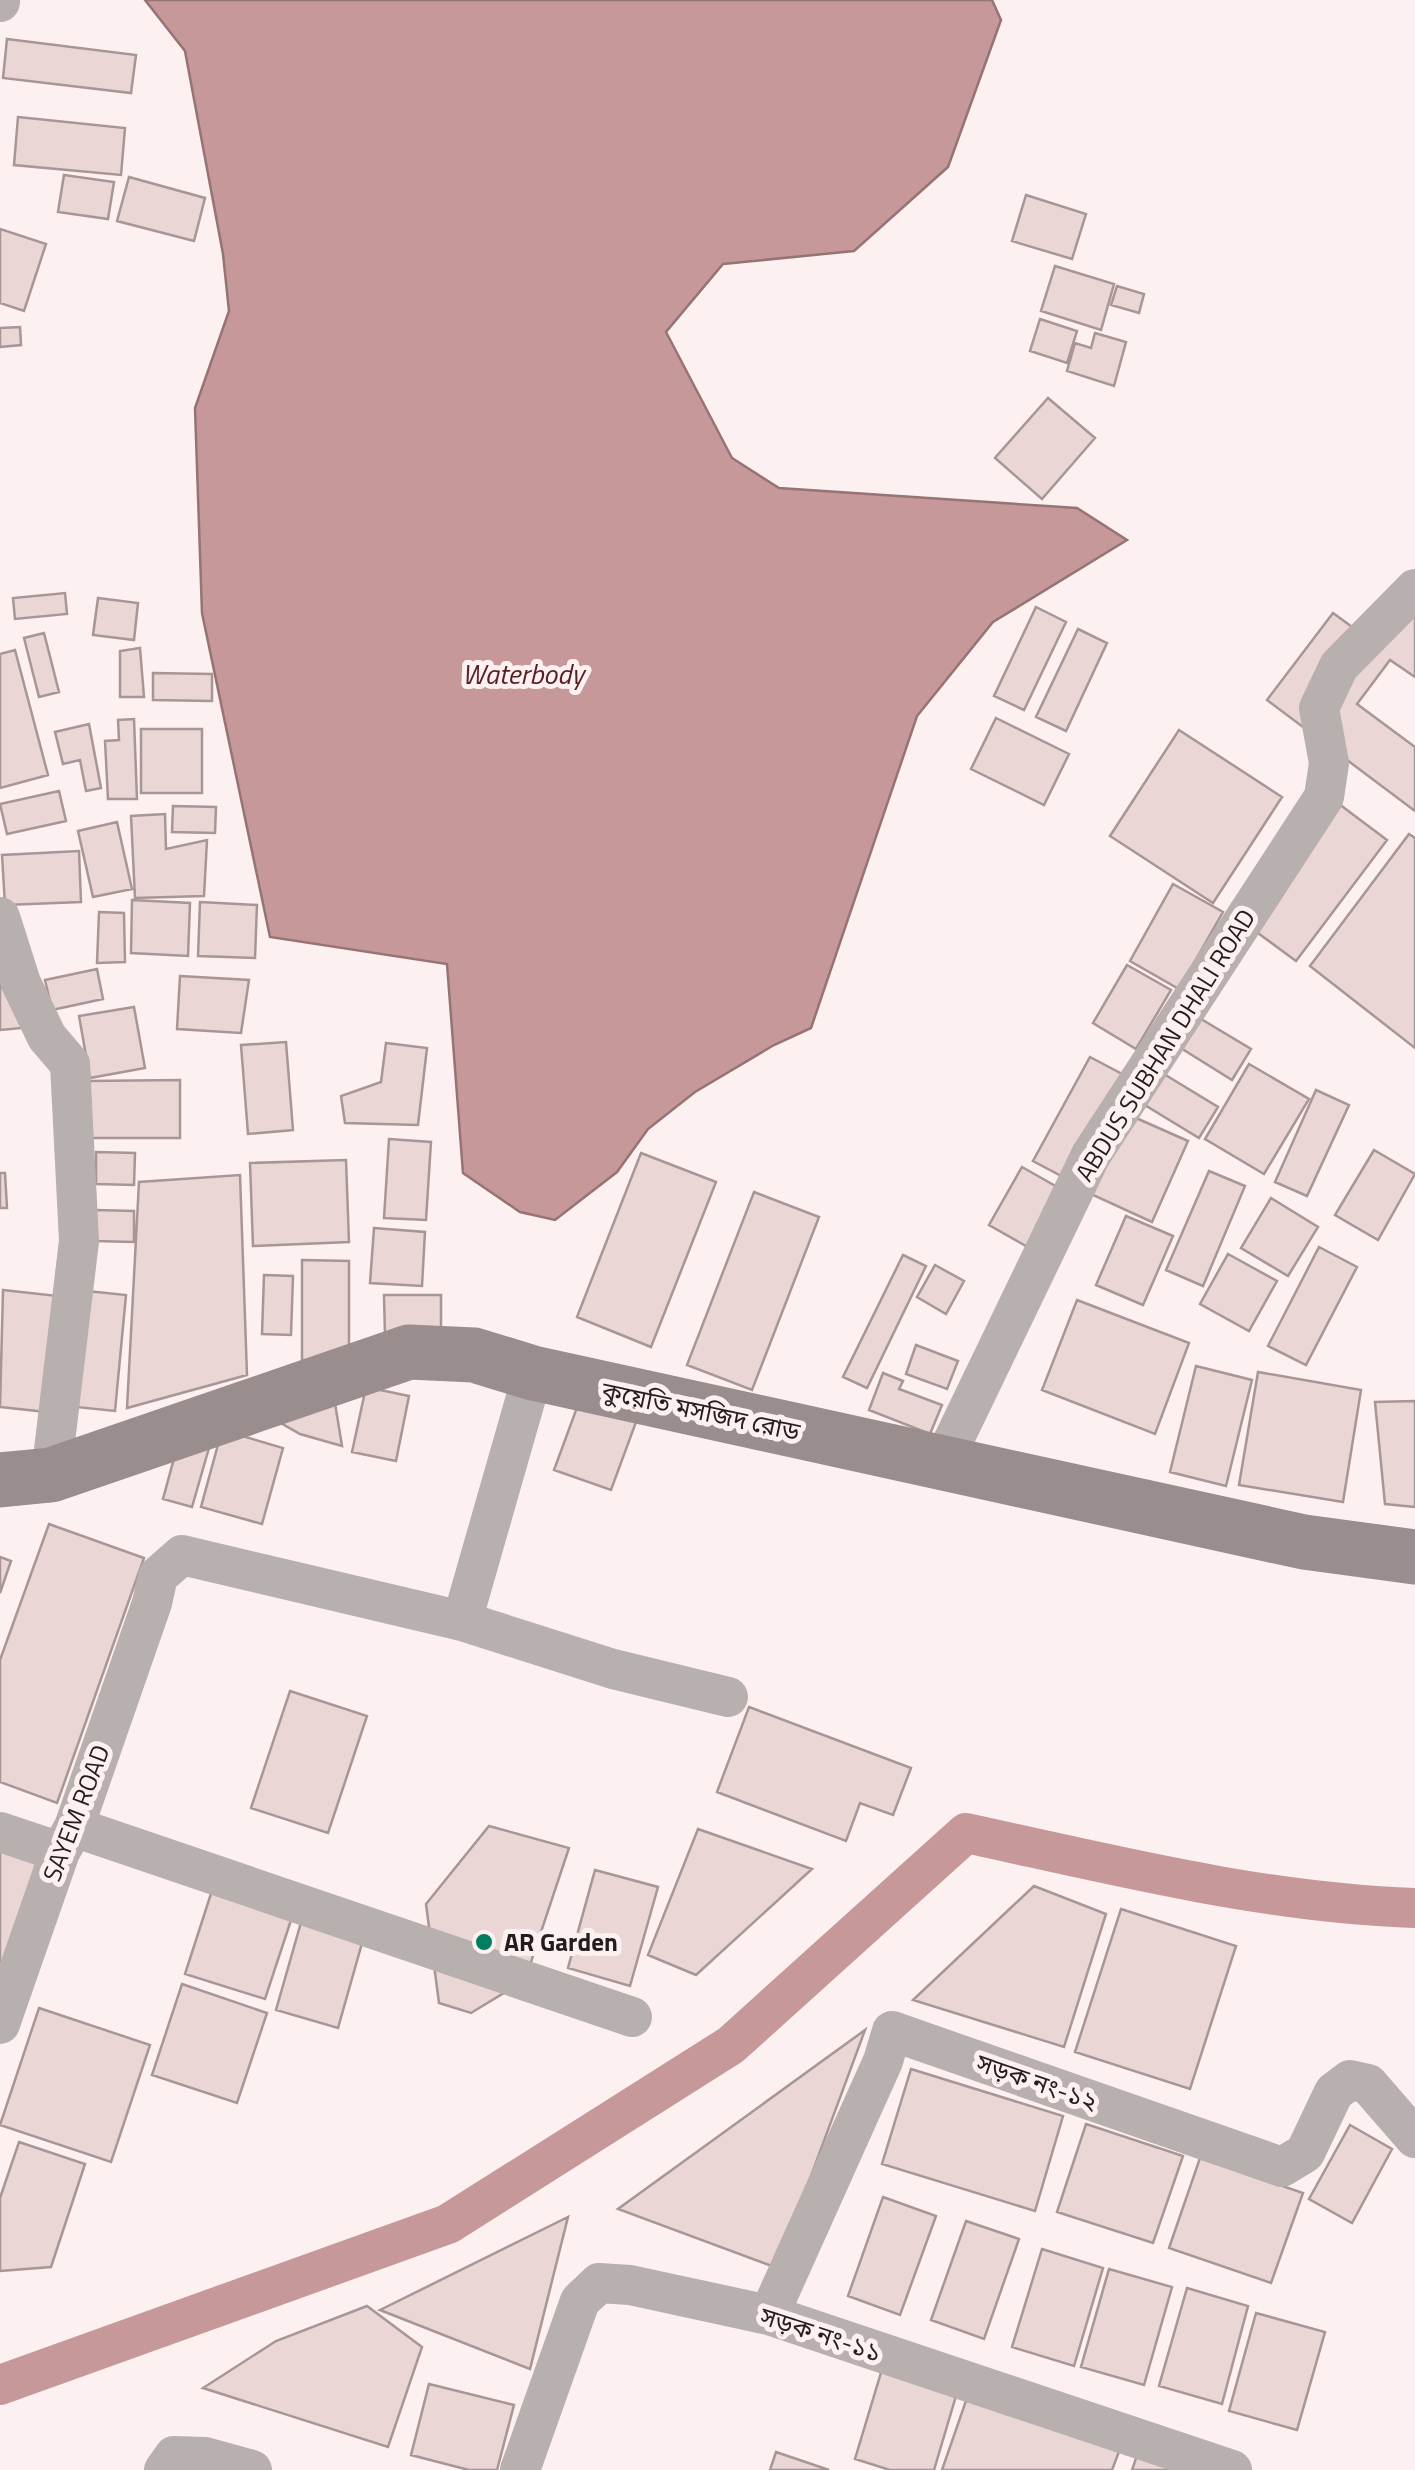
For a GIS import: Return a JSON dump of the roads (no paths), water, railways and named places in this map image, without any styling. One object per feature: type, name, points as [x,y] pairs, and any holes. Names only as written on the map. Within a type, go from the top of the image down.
[{"type":"street","name":"ABDUS SUBHAN DHALI ROAD","points":[[942,1464],[1091,1155],[1324,796],[1329,764],[1319,708],[1339,666],[1415,590]]},
{"type":"street","points":[[0,916],[21,983],[48,1037],[70,1064],[78,1241],[25,1477]]},
{"type":"street","name":"কুয়েতি মসজিদ রোড","points":[[25,1477],[409,1352],[474,1355],[533,1374],[1304,1542],[1415,1557]]},
{"type":"street","points":[[533,1374],[462,1621],[613,1669],[728,1697]]},
{"type":"street","name":"SAYEM ROAD","points":[[0,2024],[152,1603],[158,1576],[182,1555],[462,1621]]},
{"type":"street","points":[[0,1832],[67,1840],[632,2017]]},
{"type":"street","name":"সড়ক নং-১২","points":[[769,2315],[884,2061],[892,2031],[1282,2168],[1305,2153],[1334,2092],[1350,2080],[1368,2084],[1415,2138]]},
{"type":"street","name":"সড়ক নং-১১","points":[[520,2470],[580,2301],[599,2284],[630,2285],[769,2315],[1232,2470]]},
{"type":"street","points":[[169,2463],[205,2457],[252,2470]]},
{"type":"water","name":"Waterbody","points":[[145,0],[992,0],[1001,20],[948,167],[854,251],[723,264],[666,332],[732,458],[779,488],[1077,508],[1127,540],[993,622],[917,716],[811,1028],[695,1092],[648,1129],[617,1172],[555,1220],[520,1212],[463,1173],[447,964],[270,937],[202,613],[195,408],[229,311],[223,254],[185,51]]},
{"type":"waterway","points":[[0,2385],[448,2224],[731,2045],[966,1833],[1245,1891],[1415,1908]]},
{"type":"place","name":"AR Garden","points":[[484,1942]]}]
